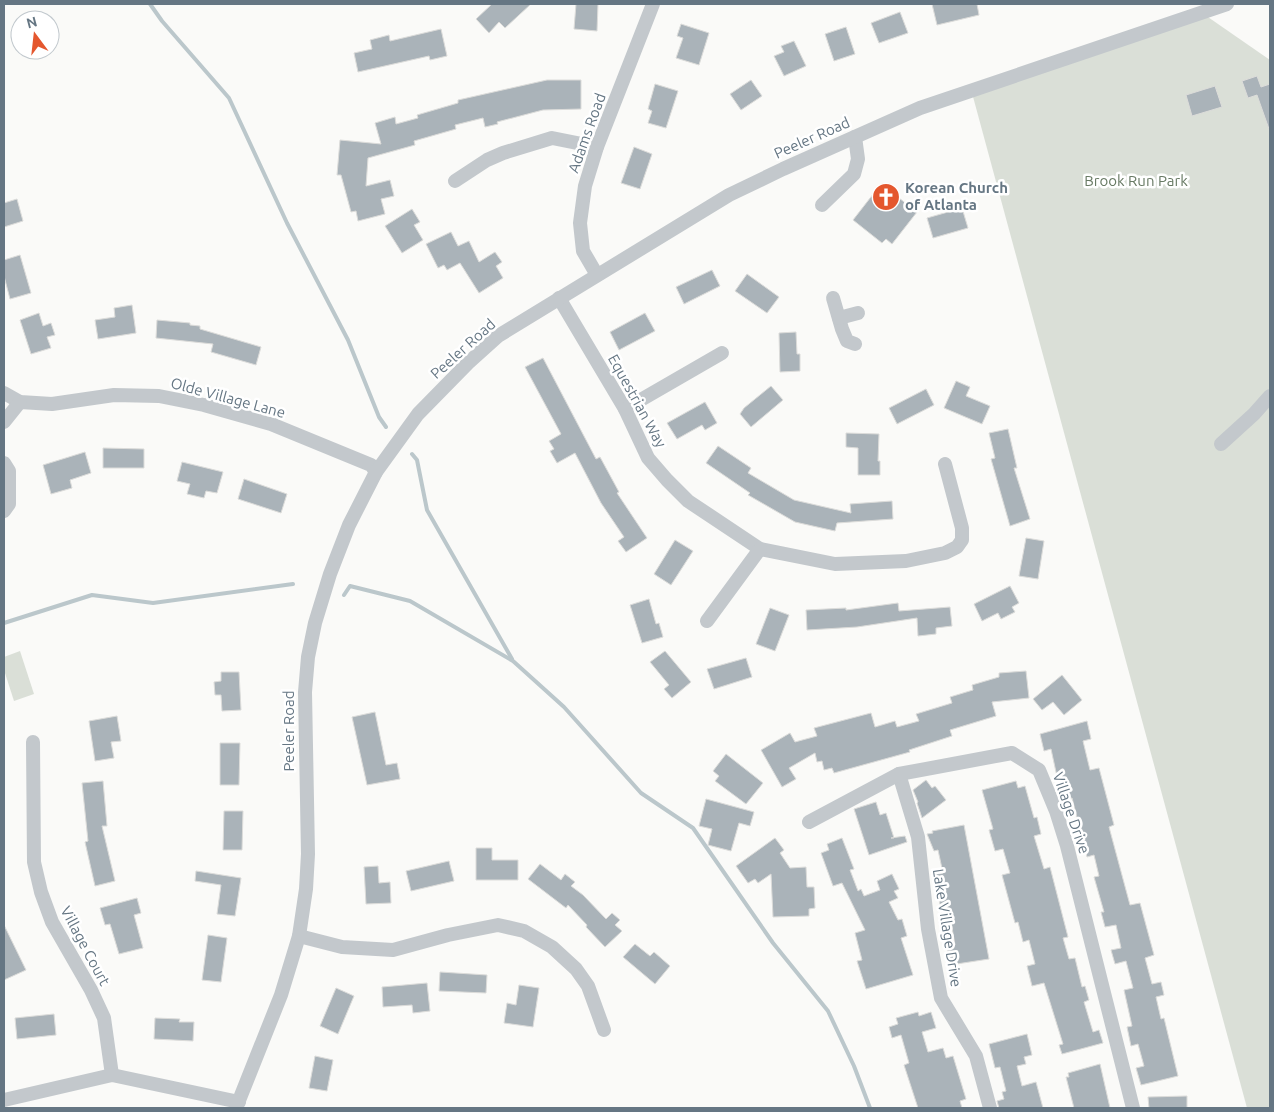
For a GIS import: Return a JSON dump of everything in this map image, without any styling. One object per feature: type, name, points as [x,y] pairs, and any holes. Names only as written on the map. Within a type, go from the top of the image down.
[{"type":"street","name":"Adams Road","points":[[597,275],[582,251],[580,223],[585,186],[596,147],[652,4]]},
{"type":"street","name":"Peeler Road","points":[[238,1105],[281,995],[299,936],[306,889],[308,854],[304,723],[308,657],[315,623],[330,574],[349,525],[376,472],[418,414],[468,362],[498,336],[729,195],[783,168],[936,102],[1227,4]]},
{"type":"street","points":[[822,205],[854,174],[858,159],[854,137]]},
{"type":"street","points":[[455,181],[487,160],[503,153],[552,138],[596,147]]},
{"type":"street","name":"Equestrian Way","points":[[559,298],[625,409],[648,458],[688,501],[760,549],[835,564],[906,561],[945,553],[957,547],[962,540],[962,528],[945,464]]},
{"type":"street","points":[[833,298],[847,341],[855,344]]},
{"type":"street","points":[[839,318],[858,313]]},
{"type":"street","points":[[625,409],[722,353]]},
{"type":"street","name":"Olde Village Lane","points":[[4,393],[20,402],[52,404],[114,395],[159,396],[195,403],[270,424],[371,465],[376,472]]},
{"type":"street","points":[[1221,444],[1254,414],[1270,396]]},
{"type":"street","points":[[4,422],[20,402]]},
{"type":"street","points":[[4,463],[9,471],[9,504],[4,511]]},
{"type":"street","points":[[706,621],[760,549]]},
{"type":"street","name":"Village Court","points":[[33,742],[34,862],[41,892],[52,922],[91,990],[104,1018],[112,1074]]},
{"type":"street","name":"Village Drive","points":[[809,822],[899,774],[1012,753],[1039,770],[1056,811],[1067,846],[1132,1108]]},
{"type":"street","name":"Lake Village Drive","points":[[899,774],[918,837],[928,929],[941,998],[976,1056],[990,1108]]},
{"type":"street","points":[[299,936],[342,947],[393,950],[448,935],[498,925],[524,931],[552,947],[576,969],[588,986],[604,1030]]},
{"type":"street","points":[[4,1100],[112,1074],[238,1105]]},
{"type":"green space","name":"Brook Run Park","points":[[1205,15],[1270,60],[1270,1108],[1247,1108],[972,93]]},
{"type":"green space","points":[[20,651],[34,694],[14,701],[4,670],[4,657]]},
{"type":"building","points":[[492,4],[531,4],[505,28],[499,22],[489,33],[476,19]]},
{"type":"building","points":[[576,4],[598,4],[597,31],[574,29]]},
{"type":"building","points":[[932,4],[977,4],[979,15],[937,25]]},
{"type":"building","points":[[900,12],[908,33],[879,43],[871,23]]},
{"type":"building","points":[[681,24],[709,33],[699,65],[676,58],[683,38],[677,36]]},
{"type":"building","points":[[846,27],[855,54],[834,61],[825,34]]},
{"type":"building","points":[[441,29],[447,56],[430,60],[429,56],[358,72],[354,53],[372,49],[370,40],[389,35],[390,41]]},
{"type":"building","points":[[794,41],[806,66],[784,76],[774,56],[784,52],[781,46]]},
{"type":"building","points":[[1257,76],[1261,87],[1270,84],[1270,129],[1257,95],[1248,98],[1242,81]]},
{"type":"building","points":[[547,80],[581,80],[581,109],[543,110],[485,127],[483,118],[455,125],[456,129],[414,141],[415,145],[368,158],[366,186],[390,180],[394,196],[381,199],[385,214],[358,221],[356,211],[351,212],[341,175],[337,175],[340,140],[381,144],[375,123],[395,117],[396,124],[418,118],[417,115],[458,103],[458,100]]},
{"type":"building","points":[[751,80],[762,96],[741,110],[730,94]]},
{"type":"building","points":[[655,84],[678,91],[666,128],[648,123],[652,111],[648,109]]},
{"type":"building","points":[[1215,86],[1222,107],[1192,116],[1186,95]]},
{"type":"building","points":[[634,147],[652,154],[640,189],[621,183]]},
{"type":"building","points":[[881,184],[917,212],[892,244],[886,239],[882,243],[853,220]]},
{"type":"building","points":[[17,199],[23,221],[4,227],[4,203]]},
{"type":"building","points":[[962,208],[968,228],[933,238],[927,218]]},
{"type":"building","points":[[412,209],[420,222],[414,225],[423,240],[402,253],[385,226]]},
{"type":"building","points":[[451,232],[458,246],[469,241],[479,262],[495,252],[502,262],[496,266],[503,278],[479,293],[460,263],[447,270],[444,265],[438,268],[426,244]]},
{"type":"building","points":[[20,255],[31,293],[10,299],[4,276],[4,260]]},
{"type":"building","points":[[712,270],[720,286],[684,304],[676,287]]},
{"type":"building","points":[[747,274],[779,297],[767,313],[735,291]]},
{"type":"building","points":[[132,305],[136,333],[98,339],[95,320],[115,317],[114,308]]},
{"type":"building","points":[[39,313],[43,326],[51,323],[55,335],[47,337],[51,348],[31,354],[20,320]]},
{"type":"building","points":[[645,313],[655,331],[619,350],[610,332]]},
{"type":"building","points":[[157,320],[190,323],[190,325],[200,326],[200,329],[261,347],[256,365],[211,352],[213,344],[156,338]]},
{"type":"building","points":[[796,332],[797,354],[800,354],[800,371],[780,372],[779,333]]},
{"type":"building","points":[[543,358],[596,459],[600,457],[619,492],[617,493],[647,538],[626,552],[618,541],[624,537],[601,503],[575,453],[557,463],[550,451],[554,449],[549,441],[561,434],[525,367]]},
{"type":"building","points":[[956,381],[970,387],[966,396],[990,406],[982,424],[944,408]]},
{"type":"building","points":[[771,386],[783,400],[751,427],[740,414],[744,408]]},
{"type":"building","points":[[926,389],[934,405],[897,424],[889,408]]},
{"type":"building","points":[[705,402],[717,423],[705,430],[702,425],[677,439],[667,423]]},
{"type":"building","points":[[1008,429],[1017,468],[1014,468],[1030,519],[1010,526],[991,459],[995,458],[989,433]]},
{"type":"building","points":[[846,433],[879,434],[878,461],[880,461],[880,475],[858,475],[858,448],[846,447]]},
{"type":"building","points":[[718,446],[751,468],[748,473],[794,500],[851,513],[850,504],[892,501],[893,519],[837,523],[835,531],[795,522],[748,495],[750,493],[706,463]]},
{"type":"building","points":[[103,448],[144,449],[144,468],[103,468]]},
{"type":"building","points":[[85,452],[91,473],[70,480],[72,488],[51,494],[43,465]]},
{"type":"building","points":[[182,462],[223,472],[217,493],[206,491],[204,498],[187,494],[190,484],[177,481]]},
{"type":"building","points":[[244,479],[287,494],[281,513],[238,499]]},
{"type":"building","points":[[1026,538],[1044,541],[1038,579],[1019,576]]},
{"type":"building","points":[[675,540],[693,551],[671,585],[654,574]]},
{"type":"building","points":[[1010,586],[1019,603],[1012,607],[1015,612],[1001,619],[998,613],[982,621],[974,604]]},
{"type":"building","points":[[649,599],[656,624],[659,623],[663,637],[642,643],[630,605]]},
{"type":"building","points":[[898,603],[899,611],[950,607],[952,626],[936,628],[936,634],[918,636],[917,618],[857,627],[807,630],[806,610],[846,608],[846,610]]},
{"type":"building","points":[[770,608],[789,615],[775,651],[756,644]]},
{"type":"building","points":[[665,651],[691,682],[672,698],[664,689],[669,685],[650,662]]},
{"type":"building","points":[[746,658],[752,677],[714,689],[707,669]]},
{"type":"building","points":[[1026,671],[1029,698],[992,702],[996,716],[950,730],[952,736],[909,750],[910,752],[834,773],[832,768],[824,770],[822,761],[817,762],[815,753],[789,768],[796,779],[782,787],[761,750],[790,733],[795,742],[817,736],[814,728],[871,713],[875,727],[895,721],[897,727],[919,721],[916,714],[952,703],[950,697],[973,690],[972,685],[999,677],[999,673]]},
{"type":"building","points":[[221,672],[239,672],[241,710],[222,711],[221,695],[215,695],[214,682],[221,681]]},
{"type":"building","points":[[1062,675],[1082,700],[1064,715],[1053,702],[1042,710],[1033,699]]},
{"type":"building","points":[[375,712],[386,765],[397,763],[400,779],[367,785],[352,717]]},
{"type":"building","points":[[117,716],[121,741],[111,742],[114,758],[95,761],[89,721]]},
{"type":"building","points":[[1087,721],[1091,739],[1083,741],[1090,770],[1099,768],[1114,825],[1109,827],[1130,905],[1140,903],[1154,955],[1145,958],[1152,984],[1161,982],[1164,995],[1156,997],[1161,1019],[1164,1018],[1178,1076],[1141,1085],[1136,1068],[1144,1066],[1138,1044],[1131,1046],[1127,1027],[1132,1026],[1124,990],[1133,988],[1126,961],[1115,964],[1111,950],[1121,948],[1116,925],[1105,927],[1101,912],[1104,912],[1094,877],[1099,876],[1094,855],[1087,857],[1072,798],[1069,798],[1066,785],[1059,786],[1051,749],[1044,751],[1040,734]]},
{"type":"building","points":[[220,743],[240,743],[239,785],[220,785]]},
{"type":"building","points":[[726,754],[763,783],[746,804],[715,781],[719,776],[713,771]]},
{"type":"building","points":[[926,780],[932,788],[935,786],[946,800],[922,818],[913,790]]},
{"type":"building","points":[[103,781],[107,826],[102,826],[115,881],[95,886],[85,842],[88,841],[82,783]]},
{"type":"building","points":[[1016,781],[1018,788],[1025,786],[1034,818],[1037,817],[1041,834],[1034,836],[1044,869],[1050,867],[1068,937],[1063,938],[1069,959],[1075,958],[1082,987],[1085,986],[1089,1000],[1084,1002],[1093,1032],[1099,1030],[1103,1043],[1062,1054],[1059,1045],[1063,1044],[1044,983],[1032,986],[1027,966],[1035,964],[1029,940],[1023,942],[1018,922],[1015,923],[1002,875],[1010,873],[1003,849],[995,851],[989,830],[993,829],[982,790]]},
{"type":"building","points":[[706,799],[754,812],[750,826],[739,823],[731,851],[708,845],[712,829],[699,826]]},
{"type":"building","points":[[876,802],[880,815],[886,813],[894,838],[905,836],[907,842],[869,855],[854,809]]},
{"type":"building","points":[[224,811],[243,811],[242,850],[223,850]]},
{"type":"building","points":[[964,825],[989,959],[950,965],[947,946],[955,945],[951,922],[944,923],[935,874],[943,873],[938,850],[934,851],[927,834],[933,833],[932,831]]},
{"type":"building","points":[[775,838],[784,850],[780,853],[790,868],[806,867],[807,887],[814,887],[815,908],[809,909],[809,916],[773,917],[771,874],[758,883],[755,879],[748,883],[736,866]]},
{"type":"building","points":[[842,838],[854,869],[850,870],[858,891],[861,889],[864,896],[880,890],[877,881],[892,874],[899,889],[894,891],[898,898],[889,902],[898,920],[902,919],[907,936],[901,938],[913,975],[866,989],[857,961],[862,960],[855,933],[865,930],[842,883],[833,886],[821,853],[829,850],[827,844]]},
{"type":"building","points":[[476,848],[492,848],[492,860],[518,860],[518,880],[476,880]]},
{"type":"building","points":[[449,861],[454,881],[411,891],[406,871]]},
{"type":"building","points":[[540,864],[561,880],[565,874],[575,882],[571,886],[583,895],[606,919],[612,913],[620,920],[615,925],[622,931],[605,947],[568,905],[566,908],[528,879]]},
{"type":"building","points":[[378,866],[379,883],[390,882],[391,903],[366,904],[364,867]]},
{"type":"building","points":[[196,871],[241,878],[235,916],[217,914],[221,885],[195,881]]},
{"type":"building","points":[[137,898],[141,913],[134,915],[143,948],[119,954],[110,924],[105,925],[100,908]]},
{"type":"building","points":[[4,925],[26,970],[4,980]]},
{"type":"building","points":[[208,935],[227,938],[221,982],[202,980]]},
{"type":"building","points":[[635,944],[650,956],[654,952],[670,966],[655,984],[623,957]]},
{"type":"building","points":[[440,972],[487,975],[486,993],[439,991]]},
{"type":"building","points":[[427,983],[430,1011],[413,1013],[412,1005],[383,1007],[382,987]]},
{"type":"building","points":[[519,985],[539,988],[533,1027],[504,1023],[507,1003],[516,1005]]},
{"type":"building","points":[[336,988],[354,996],[338,1034],[320,1026]]},
{"type":"building","points":[[918,1012],[919,1016],[931,1012],[936,1028],[922,1032],[928,1052],[943,1048],[946,1058],[953,1056],[966,1099],[960,1101],[962,1108],[918,1108],[904,1065],[909,1063],[901,1035],[892,1038],[889,1027],[898,1024],[896,1018]]},
{"type":"building","points":[[54,1014],[56,1035],[17,1039],[15,1018]]},
{"type":"building","points":[[155,1018],[180,1019],[179,1022],[194,1022],[193,1041],[154,1039]]},
{"type":"building","points":[[1027,1034],[1032,1055],[1024,1057],[1026,1064],[1017,1066],[1022,1086],[1036,1082],[1043,1108],[999,1108],[997,1101],[1004,1099],[1002,1092],[1006,1091],[1000,1067],[995,1068],[989,1044]]},
{"type":"building","points":[[315,1056],[333,1060],[327,1091],[309,1088]]},
{"type":"building","points":[[1100,1064],[1110,1108],[1074,1108],[1066,1077],[1069,1077],[1068,1073]]},
{"type":"building","points":[[1187,1096],[1187,1108],[1149,1108],[1148,1097]]},
{"type":"waterway","points":[[150,4],[162,21],[229,98],[287,223],[348,340],[379,417],[386,427]]},
{"type":"waterway","points":[[412,454],[417,460],[427,510],[512,659]]},
{"type":"waterway","points":[[4,623],[92,595],[153,603],[293,584]]},
{"type":"waterway","points":[[344,595],[350,586],[410,601],[513,661],[564,707],[641,793],[693,828],[773,943],[828,1011],[854,1066],[870,1108]]},
{"type":"place","name":"Korean Church of Atlanta","points":[[886,197]]}]
